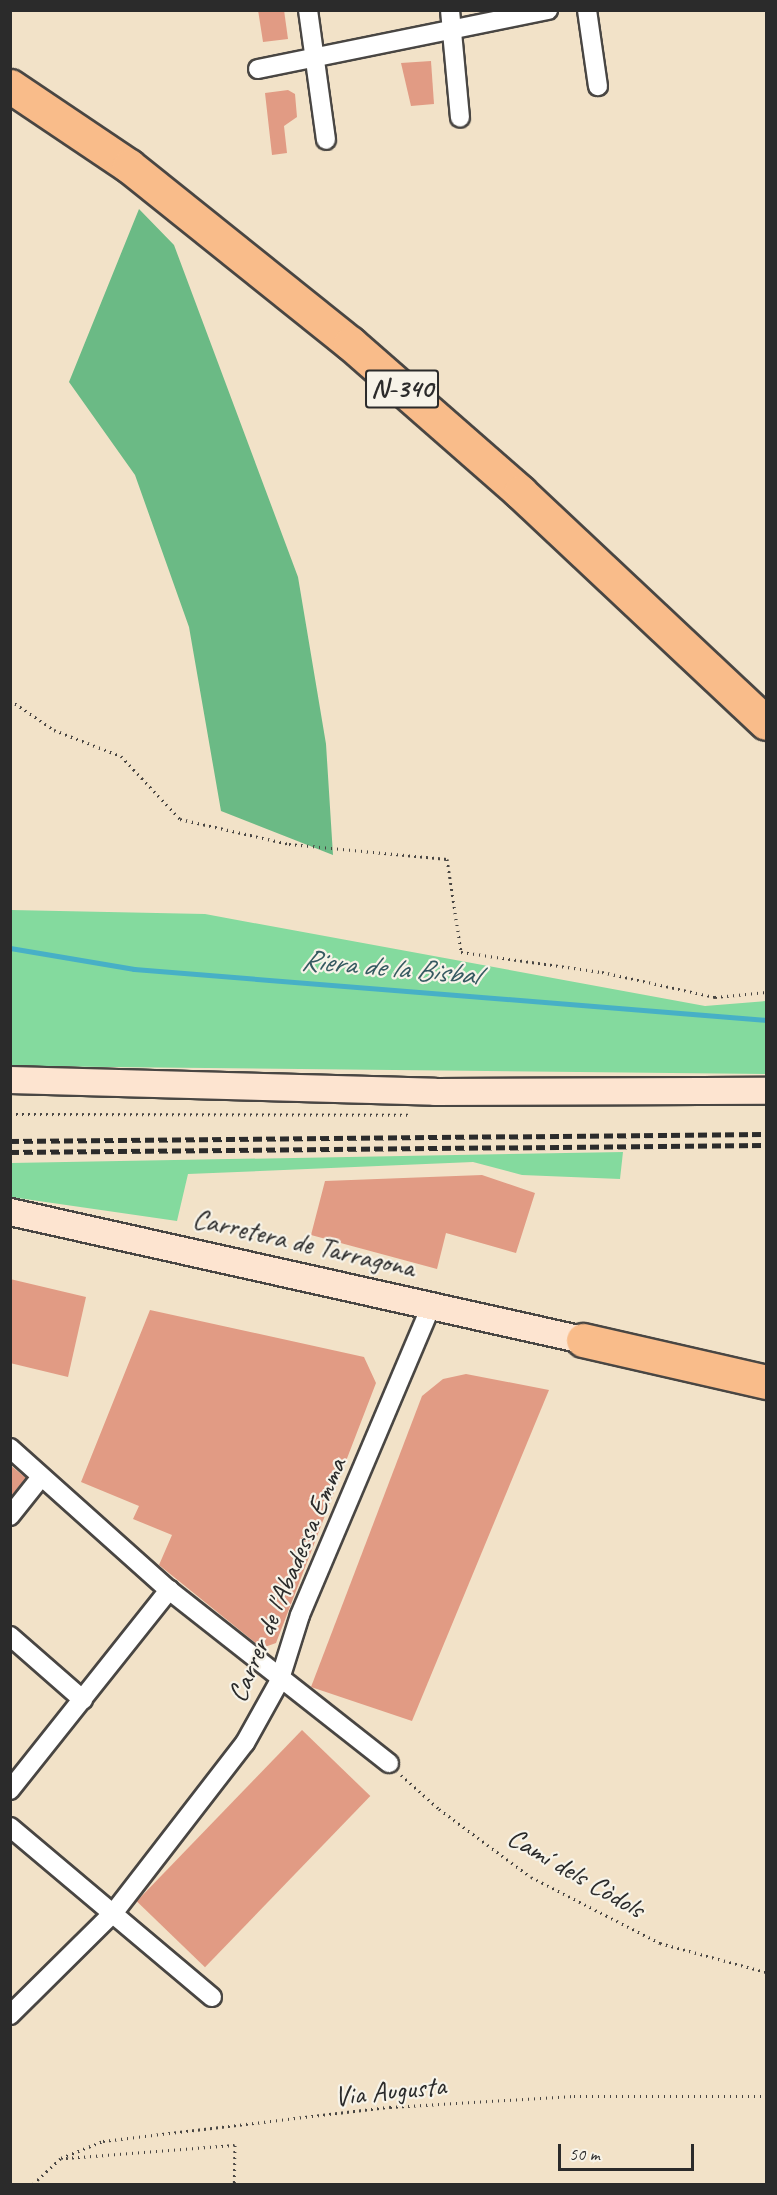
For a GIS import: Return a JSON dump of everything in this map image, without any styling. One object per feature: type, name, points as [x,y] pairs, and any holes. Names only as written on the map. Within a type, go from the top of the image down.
[{"type":"highway","name":"N-340","points":[[10,86],[129,166],[350,343],[520,492],[766,723]]},
{"type":"highway","points":[[583,1340],[669,1344],[766,1362]]},
{"type":"highway","points":[[583,1340],[766,1382]]},
{"type":"street","points":[[308,10],[326,141]]},
{"type":"street","points":[[450,10],[460,118]]},
{"type":"street","points":[[258,69],[548,10]]},
{"type":"street","points":[[587,10],[598,86]]},
{"type":"street","points":[[10,1080],[435,1092],[766,1091]]},
{"type":"street","name":"Carretera de Tarragona","points":[[10,1212],[432,1304],[583,1340]]},
{"type":"street","name":"Carrer de l'Abadessa Emma","points":[[10,2015],[115,1911],[245,1743],[279,1682],[300,1616],[432,1304]]},
{"type":"street","points":[[10,1448],[169,1590],[279,1682],[389,1763]]},
{"type":"street","points":[[10,1516],[40,1477]]},
{"type":"street","points":[[10,1790],[169,1590]]},
{"type":"street","points":[[10,1636],[83,1700]]},
{"type":"street","points":[[10,1827],[115,1911],[212,1997]]},
{"type":"path","points":[[10,700],[54,730],[121,756],[180,819],[289,844],[447,859],[461,952],[602,972],[715,997],[766,992]]},
{"type":"path","points":[[10,1114],[424,1115]]},
{"type":"path","name":"Camí dels Còdols","points":[[389,1763],[439,1809],[531,1877],[660,1943],[766,1972]]},
{"type":"path","name":"Via Augusta","points":[[33,2184],[61,2158],[102,2141],[390,2107],[574,2096],[766,2096]]},
{"type":"path","points":[[61,2158],[235,2145],[234,2184]]},
{"type":"green space","points":[[139,209],[174,245],[298,577],[326,744],[333,855],[221,811],[189,627],[135,475],[69,382]]},
{"type":"green space","points":[[11,910],[205,914],[705,1006],[766,1001],[766,1074],[11,1066]]},
{"type":"green space","points":[[623,1152],[620,1179],[522,1175],[473,1162],[188,1174],[177,1221],[11,1197],[11,1163]]},
{"type":"building","points":[[258,10],[284,10],[288,39],[263,42]]},
{"type":"building","points":[[431,61],[434,104],[411,106],[401,63]]},
{"type":"building","points":[[288,90],[295,94],[297,117],[284,126],[287,153],[272,155],[265,93]]},
{"type":"building","points":[[482,1175],[535,1193],[516,1253],[446,1233],[437,1269],[311,1235],[325,1181]]},
{"type":"building","points":[[10,1279],[86,1297],[68,1377],[10,1363]]},
{"type":"building","points":[[150,1310],[364,1357],[376,1383],[276,1643],[262,1648],[159,1565],[172,1535],[133,1519],[139,1506],[81,1482]]},
{"type":"building","points":[[466,1374],[549,1390],[412,1721],[311,1687],[422,1396],[443,1379]]},
{"type":"building","points":[[10,1465],[26,1478],[10,1497]]},
{"type":"building","points":[[302,1730],[370,1796],[205,1967],[137,1901]]},
{"type":"waterway","name":"Riera de la Bisbal","points":[[10,948],[134,969],[766,1020]]},
{"type":"railway","points":[[10,1141],[766,1134]]},
{"type":"railway","points":[[10,1152],[766,1145]]}]
